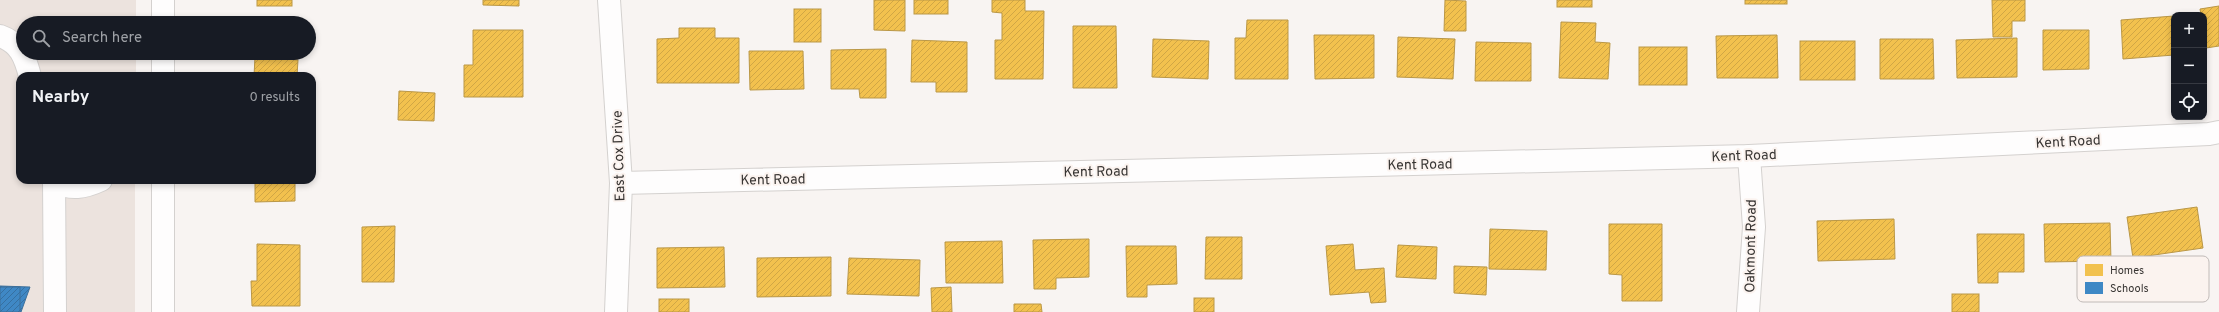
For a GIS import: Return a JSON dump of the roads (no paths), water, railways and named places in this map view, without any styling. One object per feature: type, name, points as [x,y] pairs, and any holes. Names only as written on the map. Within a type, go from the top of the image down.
[{"type":"street","points":[[163,0],[163,16]]},
{"type":"street","name":"East Cox Drive","points":[[608,0],[621,183],[616,312]]},
{"type":"street","points":[[0,36],[11,40],[16,44]]},
{"type":"street","points":[[24,60],[29,72]]},
{"type":"street","points":[[163,60],[163,72]]},
{"type":"street","name":"Kent Road","points":[[621,183],[1749,156],[2209,134],[2219,132]]},
{"type":"street","name":"Oakmont Road","points":[[1748,312],[1754,227],[1749,156]]},
{"type":"street","points":[[54,184],[55,312]]},
{"type":"street","points":[[60,184],[65,187],[77,188],[89,184]]},
{"type":"street","points":[[163,184],[163,312]]}]
